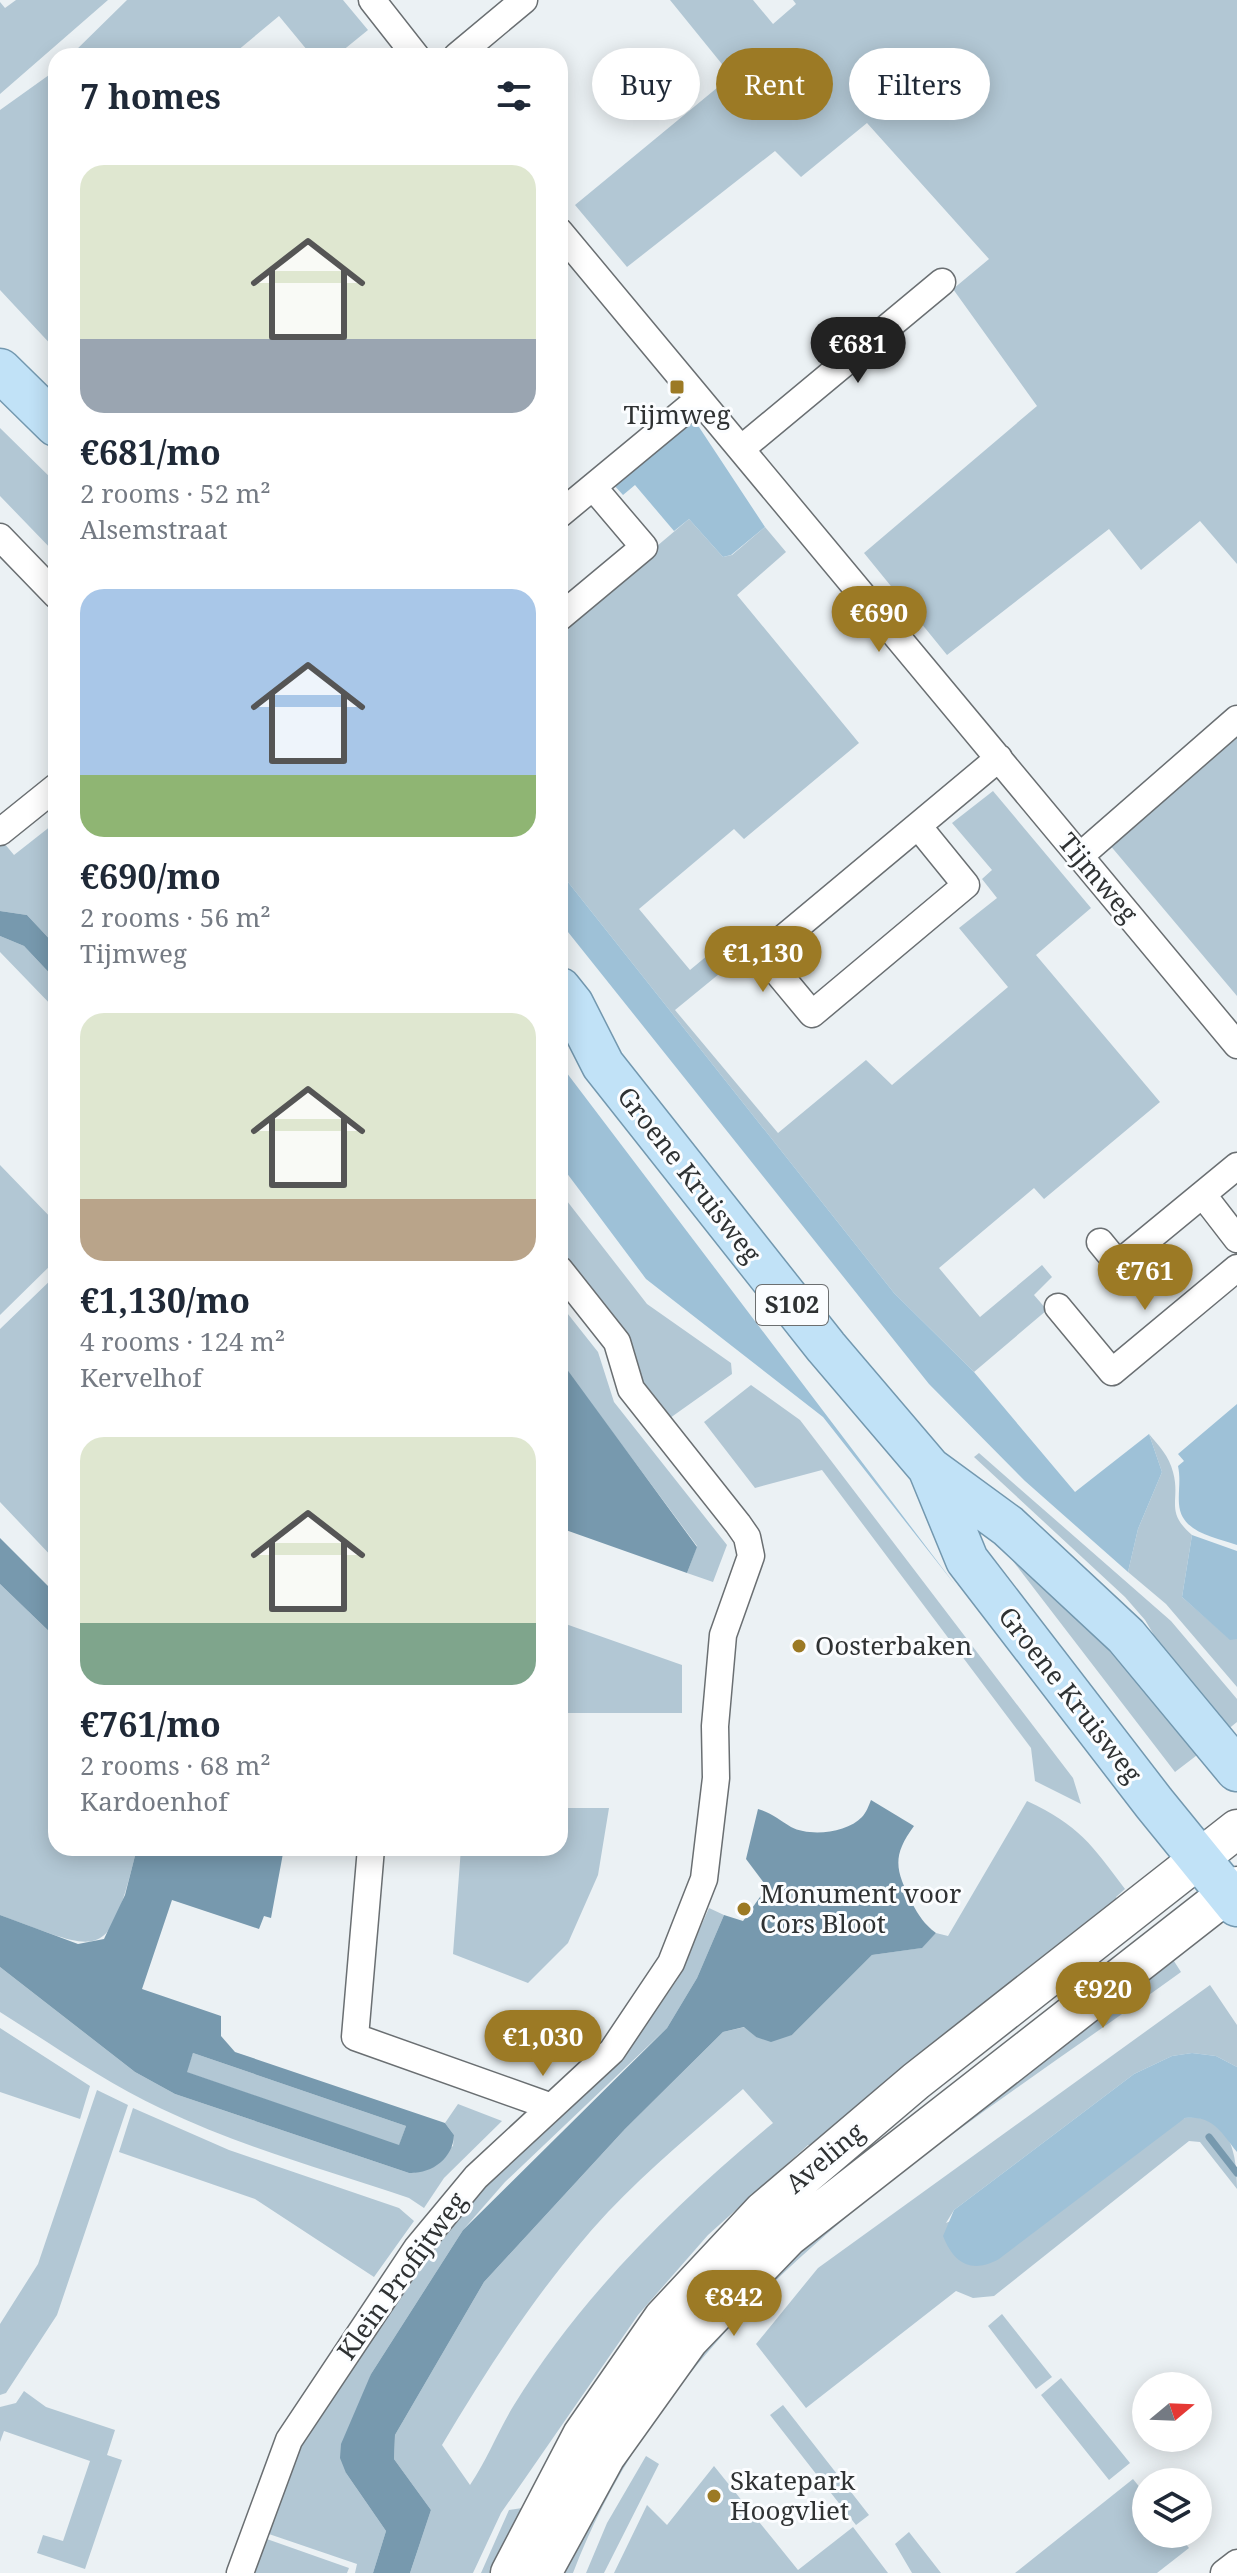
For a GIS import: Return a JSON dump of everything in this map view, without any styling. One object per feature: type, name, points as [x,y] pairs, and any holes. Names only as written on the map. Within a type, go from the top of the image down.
[{"type":"main road","points":[[0,370],[48,417]]},
{"type":"main road","name":"Groene Kruisweg","points":[[568,999],[603,1065],[834,1358],[930,1469],[1008,1526],[1126,1636],[1237,1770]]},
{"type":"main road","name":"Groene Kruisweg","points":[[568,1037],[603,1065]]},
{"type":"main road","name":"Groene Kruisweg","points":[[930,1469],[967,1560],[1199,1858],[1234,1894]]},
{"type":"main road","name":"Aveling","points":[[510,2573],[582,2435],[663,2318],[763,2211],[916,2081],[1237,1829]]},
{"type":"main road","name":"Aveling","points":[[542,2573],[606,2456],[689,2340],[788,2237],[1234,1894]]},
{"type":"street","points":[[372,0],[403,48]]},
{"type":"street","points":[[467,48],[524,0]]},
{"type":"street","name":"Tijmweg","points":[[568,242],[1237,1045]]},
{"type":"street","points":[[741,449],[942,282]]},
{"type":"street","points":[[568,507],[699,399]]},
{"type":"street","points":[[568,610],[644,547],[593,487]]},
{"type":"street","points":[[0,537],[48,587]]},
{"type":"street","points":[[1080,856],[1237,719]]},
{"type":"street","points":[[918,826],[966,885],[812,1014],[763,955],[999,758]]},
{"type":"street","points":[[0,832],[48,793]]},
{"type":"street","points":[[1100,1242],[1118,1264],[1237,1166]]},
{"type":"street","points":[[1203,1195],[1237,1239]]},
{"type":"street","points":[[1058,1307],[1112,1372],[1237,1268]]},
{"type":"street","name":"Klein Profijtweg","points":[[240,2573],[289,2440],[322,2387],[417,2248],[476,2177],[549,2106],[612,2051],[671,1963],[704,1879],[716,1778],[715,1726],[723,1635],[751,1556],[747,1537],[631,1389],[617,1342],[568,1280]]},
{"type":"street","points":[[370,1856],[355,2037],[549,2106]]},
{"type":"street","points":[[1224,2573],[1237,2563]]},
{"type":"shaded area","points":[[16,0],[108,0],[53,48],[48,48],[48,52],[0,94],[0,2],[5,8]]},
{"type":"shaded area","points":[[127,0],[343,0],[368,30],[346,48],[305,48],[279,16],[241,48],[78,48]]},
{"type":"shaded area","points":[[670,0],[753,0],[773,24],[796,4],[793,0],[1237,0],[1237,564],[1200,521],[1141,570],[1109,529],[947,655],[864,553],[1037,406],[953,289],[989,259],[867,123],[801,177],[775,151],[627,267],[575,205],[678,120],[700,120],[700,102],[716,89],[716,120],[833,120],[833,48],[716,48],[716,57]]},
{"type":"shaded area","points":[[48,76],[48,341],[0,290],[0,110]]},
{"type":"shaded area","points":[[695,421],[765,527],[731,555],[723,557],[689,519],[674,531],[635,485],[623,495],[613,484],[685,422]]},
{"type":"shaded area","points":[[0,428],[48,475],[48,546],[0,496]]},
{"type":"shaded area","points":[[689,519],[723,557],[732,555],[765,527],[786,552],[737,595],[859,743],[744,839],[734,829],[639,909],[690,970],[738,930],[752,947],[675,1010],[778,1133],[866,1060],[892,1085],[1008,987],[959,928],[997,898],[982,879],[992,870],[952,823],[993,791],[1091,908],[1036,955],[1160,1102],[1044,1199],[1034,1188],[939,1268],[980,1317],[1042,1265],[1052,1277],[1034,1295],[1047,1310],[974,1372],[894,1293],[568,882],[568,621]]},
{"type":"shaded area","points":[[1237,737],[1237,996],[1109,844]]},
{"type":"shaded area","points":[[48,828],[48,937],[27,915],[0,911],[0,846],[4,843],[14,855]]},
{"type":"shaded area","points":[[568,882],[894,1293],[974,1372],[1075,1492],[1149,1434],[1162,1472],[1138,1529],[1128,1572],[1025,1481],[929,1384],[568,932]]},
{"type":"shaded area","points":[[0,911],[27,915],[48,937],[48,972],[24,946],[0,936]]},
{"type":"shaded area","points":[[0,936],[24,946],[48,972],[48,1002],[0,952]]},
{"type":"shaded area","points":[[568,1075],[956,1586],[823,1417],[646,1279],[568,1175]]},
{"type":"shaded area","points":[[0,1165],[48,1215],[48,1268],[0,1315]]},
{"type":"shaded area","points":[[568,1202],[647,1304],[731,1363],[732,1374],[670,1418],[638,1376],[628,1337],[568,1263]]},
{"type":"shaded area","points":[[48,1283],[48,1553],[0,1502],[0,1329]]},
{"type":"shaded area","points":[[568,1314],[598,1352],[614,1402],[727,1545],[713,1582],[687,1573],[697,1546],[568,1372]]},
{"type":"shaded area","points":[[568,1371],[697,1547],[687,1573],[568,1531]]},
{"type":"shaded area","points":[[751,1385],[800,1420],[1073,1778],[1081,1804],[1035,1781],[1031,1748],[822,1470],[755,1488],[704,1422]]},
{"type":"shaded area","points":[[1237,1404],[1237,1545],[1200,1532],[1186,1522],[1181,1514],[1179,1499],[1178,1466],[1184,1461],[1178,1454]]},
{"type":"shaded area","points":[[1149,1434],[1171,1466],[1178,1519],[1192,1535],[1182,1597],[1230,1639],[1237,1639],[1237,1687],[1166,1604],[1128,1572],[1138,1529],[1162,1472]]},
{"type":"shaded area","points":[[979,1453],[1171,1621],[1237,1699],[1237,1722],[1227,1730],[1167,1657],[1145,1620],[1125,1597],[974,1457]]},
{"type":"shaded area","points":[[1001,1534],[1205,1749],[1175,1772],[996,1539]]},
{"type":"shaded area","points":[[1192,1535],[1237,1551],[1237,1639],[1230,1640],[1182,1597]]},
{"type":"shaded area","points":[[0,1538],[48,1586],[48,1630],[0,1584]]},
{"type":"shaded area","points":[[0,1584],[48,1630],[48,1856],[135,1856],[118,1913],[109,1930],[97,1940],[82,1942],[62,1937],[0,1915]]},
{"type":"shaded area","points":[[568,1625],[682,1665],[682,1713],[568,1713]]},
{"type":"shaded area","points":[[871,1800],[914,1826],[902,1847],[898,1864],[917,1912],[936,1933],[922,1948],[872,1955],[792,2035],[771,2042],[756,2037],[744,2027],[723,2032],[625,2129],[484,2282],[395,2435],[394,2459],[431,2510],[410,2573],[373,2573],[386,2531],[346,2473],[340,2458],[341,2444],[371,2374],[463,2230],[667,2028],[697,1978],[724,1915],[743,1921],[767,1887],[746,1859],[758,1809],[799,1830],[828,1832],[855,1822]]},
{"type":"shaded area","points":[[1027,1801],[1072,1828],[1103,1860],[1125,1889],[1116,1897],[1122,1908],[825,2145],[808,2145],[708,2235],[638,2315],[501,2513],[473,2573],[410,2573],[431,2510],[394,2459],[395,2435],[484,2282],[625,2129],[723,2032],[745,2027],[756,2037],[792,2035],[872,1955],[921,1948],[936,1933],[948,1936]],"holes":[[[743,2089],[773,2123],[665,2219],[569,2326],[514,2405],[470,2485],[442,2445],[519,2324],[584,2239],[640,2180]]]},
{"type":"shaded area","points":[[568,1808],[609,1808],[598,1875],[568,1943],[528,1983],[453,1954],[460,1856],[568,1856]]},
{"type":"shaded area","points":[[135,1856],[283,1856],[271,1918],[264,1916],[259,1929],[172,1900],[142,1989],[221,2016],[221,2036],[235,2052],[445,2123],[454,2135],[450,2151],[433,2168],[409,2173],[175,2094],[135,2072],[0,1967],[0,1915],[78,1944],[104,1939],[125,1895]],"holes":[[[193,2053],[406,2126],[399,2145],[187,2072]]]},
{"type":"shaded area","points":[[709,1908],[724,1915],[697,1978],[667,2028],[505,2182],[463,2230],[371,2374],[346,2473],[386,2531],[373,2573],[355,2573],[357,2564],[266,2533],[294,2454],[432,2242],[505,2159],[635,2040],[677,1980]]},
{"type":"shaded area","points":[[1172,1958],[1181,1972],[916,2161],[831,2230],[752,2304],[681,2385],[620,2474],[573,2573],[557,2573],[644,2422],[766,2277]]},
{"type":"shaded area","points":[[0,1967],[135,2072],[175,2094],[409,2173],[414,2173],[453,2146],[454,2135],[445,2123],[458,2104],[502,2121],[444,2178],[424,2208],[409,2198],[222,2135],[121,2088],[0,2012]]},
{"type":"shaded area","points":[[1210,1985],[1237,2025],[1237,2067],[1216,2056],[1192,2053],[1172,2056],[1134,2074],[954,2210],[946,2223],[1185,2118],[1212,2122],[1228,2138],[1235,2162],[1237,2189],[1200,2142],[1189,2141],[994,2296],[973,2298],[956,2291],[806,2408],[756,2344],[818,2268]]},
{"type":"shaded area","points":[[0,2028],[90,2086],[80,2119],[0,2092]]},
{"type":"shaded area","points":[[193,2053],[406,2126],[399,2146],[186,2072]]},
{"type":"shaded area","points":[[1192,2053],[1216,2056],[1237,2067],[1237,2152],[1210,2122],[1185,2118],[999,2259],[980,2266],[958,2260],[943,2236],[954,2210],[1134,2074],[1172,2056]]},
{"type":"shaded area","points":[[97,2090],[128,2105],[57,2315],[6,2393],[0,2395],[0,2324],[38,2264]]},
{"type":"shaded area","points":[[133,2108],[229,2150],[399,2208],[414,2221],[374,2277],[255,2199],[119,2152]]},
{"type":"shaded area","points":[[1002,2314],[1052,2377],[1036,2389],[988,2326]]},
{"type":"shaded area","points":[[1061,2378],[1130,2463],[1109,2480],[1041,2395]]},
{"type":"shaded area","points":[[24,2391],[46,2407],[115,2430],[107,2455],[122,2460],[85,2569],[37,2553],[43,2535],[63,2541],[90,2461],[4,2431],[0,2442],[0,2407],[16,2403]]},
{"type":"shaded area","points":[[783,2405],[869,2515],[856,2525],[770,2415]]},
{"type":"shaded area","points":[[646,2456],[659,2464],[604,2573],[586,2573],[607,2523]]},
{"type":"shaded area","name":"Skatepark Hoogvliet","points":[[714,2466],[798,2570],[853,2527],[888,2573],[614,2573],[647,2505],[667,2525]]},
{"type":"shaded area","points":[[1132,2480],[1132,2548],[1189,2548],[1157,2573],[1015,2573]]},
{"type":"shaded area","points":[[529,2507],[500,2573],[481,2573],[509,2510]]},
{"type":"shaded area","points":[[909,2532],[941,2573],[912,2573],[895,2544]]},
{"type":"shaded area","points":[[264,2538],[349,2568],[347,2573],[252,2573]]},
{"type":"waterway","points":[[1209,2137],[1237,2173]]},
{"type":"place","name":"Tijmweg","points":[[677,387]]},
{"type":"place","name":"Oosterbaken","points":[[799,1646]]},
{"type":"place","name":"Monument voor Cors Bloot","points":[[744,1909]]},
{"type":"place","name":"Skatepark Hoogvliet","points":[[714,2496]]}]
